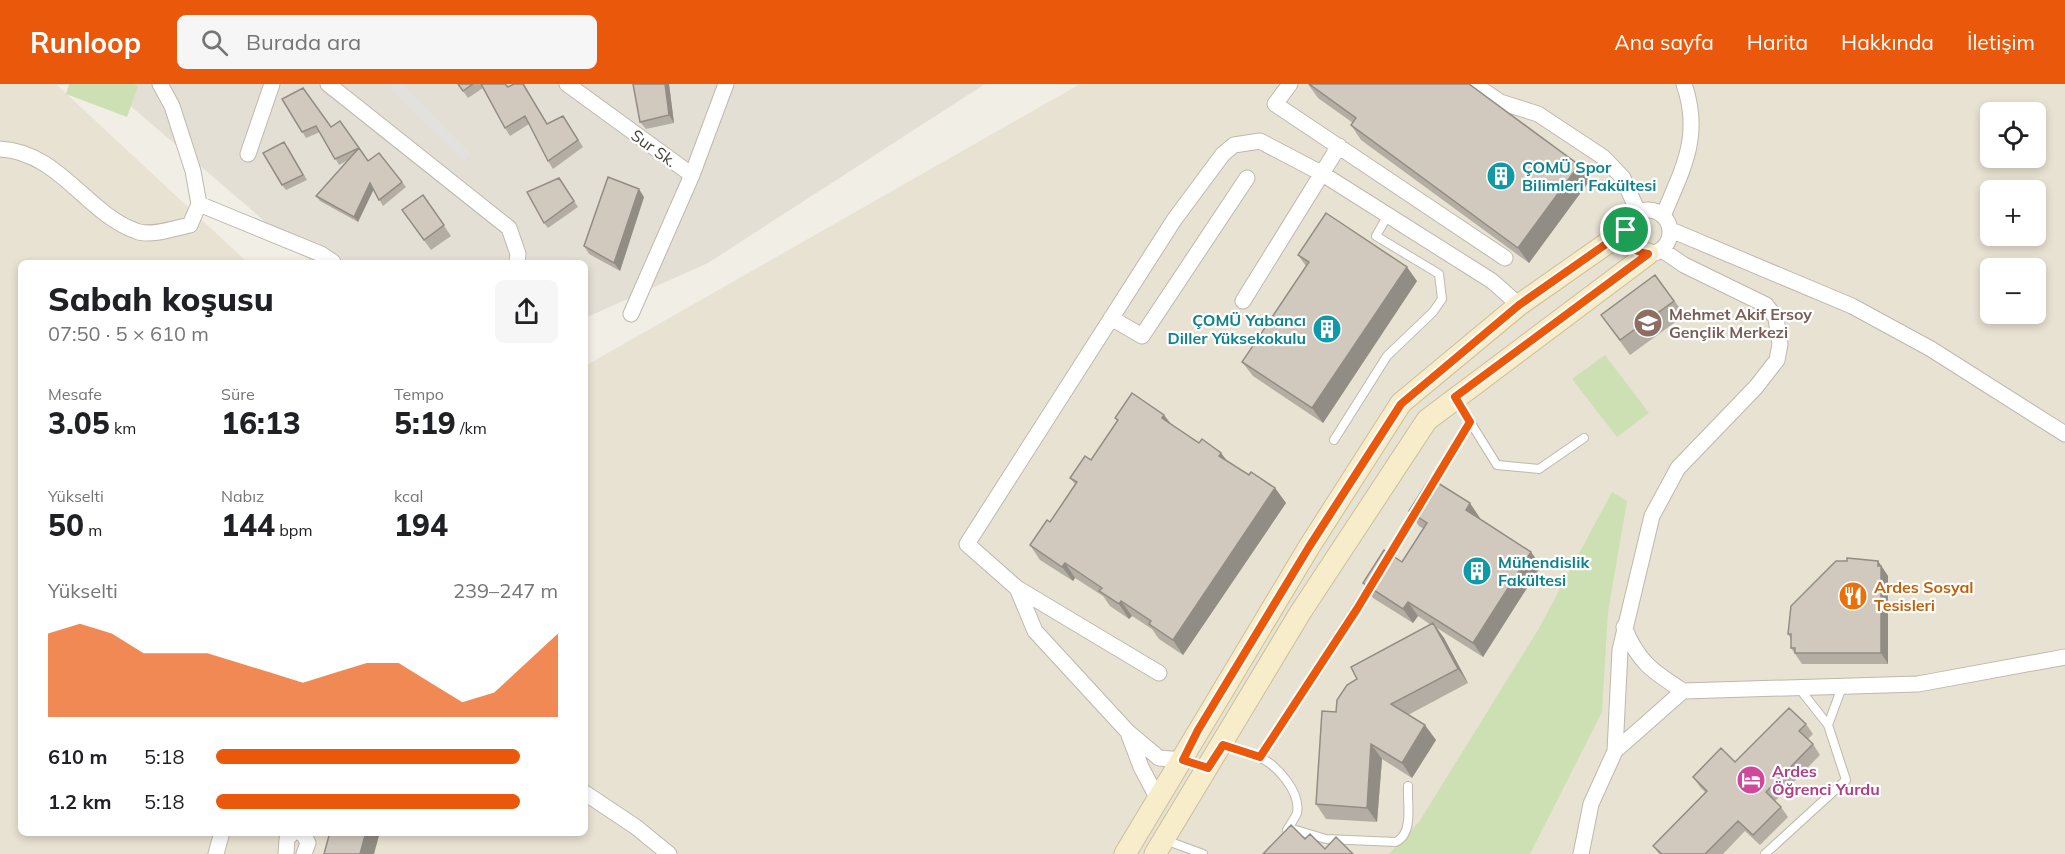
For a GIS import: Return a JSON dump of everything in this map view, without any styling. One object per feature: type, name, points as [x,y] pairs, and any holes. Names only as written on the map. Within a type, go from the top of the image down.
[{"type":"street","points":[[0,149],[16,150],[47,165],[79,189],[104,213],[138,232],[190,225],[199,204],[185,141],[172,106],[160,84]]},
{"type":"street","points":[[248,154],[272,84]]},
{"type":"street","points":[[328,84],[509,228],[518,254],[517,260]]},
{"type":"street","name":"Sur Sk.","points":[[567,84],[692,175],[726,84]]},
{"type":"street","points":[[1290,84],[1275,104],[1505,258]]},
{"type":"street","points":[[1474,84],[1500,102],[1538,114],[1603,157],[1623,178],[1638,212]]},
{"type":"street","points":[[1663,216],[1689,154],[1692,107],[1684,84]]},
{"type":"street","points":[[1159,673],[1017,588],[967,544],[1174,220],[1223,154],[1234,145],[1260,141],[1321,173],[1389,214],[1492,281],[1519,305]]},
{"type":"street","points":[[1243,301],[1339,146]]},
{"type":"street","points":[[630,314],[692,175]]},
{"type":"street","points":[[1111,318],[1142,336],[1247,178]]},
{"type":"street","points":[[199,204],[321,254],[330,260]]},
{"type":"street","points":[[1160,847],[1300,613],[1427,420],[1455,397],[1655,252],[1670,238],[1671,230],[1663,216],[1652,210],[1638,212],[1632,217],[1626,230],[1626,238],[1634,250],[1655,252],[1766,305],[1776,318],[1780,344],[1777,360],[1770,369],[1736,410],[1678,468],[1661,496],[1644,541],[1624,626],[1619,660],[1615,751],[1591,804],[1581,854]]},
{"type":"street","points":[[1125,854],[1309,547],[1401,404],[1519,305],[1626,230]]},
{"type":"street","points":[[1671,230],[1852,306],[1931,349],[2065,434]]},
{"type":"street","points":[[1017,588],[1035,631],[1128,732],[1159,758],[1183,760],[1208,768]]},
{"type":"street","points":[[1624,626],[1634,652],[1661,677],[1683,691],[1918,684],[2065,657]]},
{"type":"street","points":[[1615,751],[1683,691]]},
{"type":"street","points":[[1128,732],[1141,767],[1158,799],[1179,815]]},
{"type":"street","points":[[588,795],[636,827],[669,854]]},
{"type":"street","points":[[588,801],[633,831],[660,854]]},
{"type":"street","points":[[216,854],[221,836]]},
{"type":"street","points":[[224,854],[229,836]]},
{"type":"street","points":[[286,854],[286,839],[289,836]]},
{"type":"street","points":[[304,836],[308,843],[304,854]]},
{"type":"lane","points":[[1334,440],[1388,356],[1433,312],[1442,299],[1439,274],[1376,237],[1389,214]]},
{"type":"lane","points":[[1455,397],[1497,465],[1539,469],[1584,438]]},
{"type":"lane","points":[[1260,757],[1357,609],[1470,422]]},
{"type":"lane","points":[[1828,725],[1842,687]]},
{"type":"lane","points":[[1765,854],[1846,780],[1828,725],[1799,688]]},
{"type":"lane","points":[[1223,745],[1260,757],[1272,764],[1285,779],[1294,796],[1297,812],[1283,835]]},
{"type":"lane","points":[[1289,828],[1326,839],[1396,842],[1403,838],[1407,830],[1407,786]]},
{"type":"lane","points":[[1160,847],[1203,854]]},
{"type":"shaded area","points":[[0,84],[56,84],[245,260],[18,260],[18,836],[588,836],[588,364],[1080,84],[2065,84],[2065,854],[0,854]]},
{"type":"shaded area","points":[[105,84],[985,84],[708,263],[588,317],[588,260],[310,260]]},
{"type":"shaded area","points":[[393,84],[403,84],[470,153],[464,161],[389,88]]},
{"type":"green space","points":[[69,84],[134,84],[138,86],[127,117],[66,94]]},
{"type":"green space","points":[[1605,355],[1649,413],[1617,437],[1572,379]]},
{"type":"green space","points":[[1612,492],[1627,501],[1608,612],[1602,712],[1530,854],[1389,854],[1419,822],[1538,630]]},
{"type":"building","points":[[458,84],[473,84],[463,91]]},
{"type":"building","points":[[481,84],[505,84],[508,87],[523,84],[547,124],[563,116],[578,140],[548,161],[525,116],[505,128]]},
{"type":"building","points":[[633,84],[665,84],[669,115],[640,122]]},
{"type":"building","name":"ÇOMÜ Spor Bilimleri Fakültesi","points":[[1309,84],[1469,84],[1579,165],[1518,248],[1351,125],[1356,118]]},
{"type":"building","points":[[303,88],[331,127],[340,121],[359,148],[335,159],[316,126],[302,132],[282,99]]},
{"type":"building","points":[[284,142],[303,175],[282,185],[263,153]]},
{"type":"building","points":[[359,148],[368,161],[379,153],[402,182],[379,200],[370,183],[354,217],[316,196]]},
{"type":"building","points":[[608,177],[639,189],[614,263],[584,246]]},
{"type":"building","points":[[559,178],[574,201],[544,223],[527,192]]},
{"type":"building","points":[[423,195],[444,225],[424,240],[402,210]]},
{"type":"building","name":"ÇOMÜ Yabancı Diller Yüksekokulu","points":[[1326,213],[1407,267],[1312,408],[1242,362],[1309,262],[1298,255]]},
{"type":"building","points":[[1655,275],[1674,301],[1620,340],[1601,315]]},
{"type":"building","points":[[1132,393],[1164,415],[1162,418],[1199,443],[1202,439],[1221,453],[1219,456],[1249,475],[1251,472],[1275,488],[1173,640],[1149,624],[1151,621],[1121,601],[1119,604],[1099,591],[1102,588],[1065,563],[1062,567],[1030,545],[1047,520],[1050,522],[1077,482],[1070,478],[1085,456],[1091,460],[1118,420],[1115,418]]},
{"type":"building","name":"Mühendislik Fakültesi","points":[[1430,478],[1470,503],[1466,510],[1531,552],[1473,643],[1408,602],[1403,609],[1363,583],[1384,550],[1402,562],[1427,523],[1409,511]]},
{"type":"building","name":"Ardes Sosyal Tesisleri","points":[[1847,558],[1878,561],[1878,566],[1881,566],[1881,653],[1795,653],[1795,648],[1791,648],[1791,634],[1788,634],[1791,606],[1836,561],[1847,561]]},
{"type":"building","points":[[1433,623],[1458,669],[1391,704],[1425,725],[1402,763],[1371,744],[1367,808],[1316,804],[1322,711],[1336,712],[1337,700],[1347,685],[1357,679],[1351,667]]},
{"type":"building","name":"Ardes Öğrenci Yurdu","points":[[1789,708],[1806,724],[1799,731],[1813,744],[1766,792],[1781,807],[1753,835],[1738,821],[1705,854],[1662,854],[1653,846],[1707,791],[1693,777],[1721,748],[1735,762]]},
{"type":"building","points":[[1291,825],[1305,839],[1310,834],[1325,849],[1336,837],[1353,854],[1263,854]]},
{"type":"building","points":[[329,836],[365,836],[360,854],[324,854]]},
{"type":"place","name":"ÇOMÜ Spor Bilimleri Fakültesi","points":[[1501,176]]},
{"type":"place","name":"Mehmet Akif Ersoy Gençlik Merkezi","points":[[1648,323]]},
{"type":"place","name":"ÇOMÜ Yabancı Diller Yüksekokulu","points":[[1327,329]]},
{"type":"place","name":"Mühendislik Fakültesi","points":[[1477,571]]},
{"type":"place","name":"Ardes Sosyal Tesisleri","points":[[1853,596]]},
{"type":"place","name":"Ardes Öğrenci Yurdu","points":[[1751,780]]},
{"type":"route","points":[[1626,230],[1626,238],[1634,250],[1648,254],[1455,397],[1470,422],[1357,609],[1260,757],[1223,745],[1208,768],[1183,760],[1198,730],[1309,547],[1401,404],[1519,305],[1626,230]]}]
